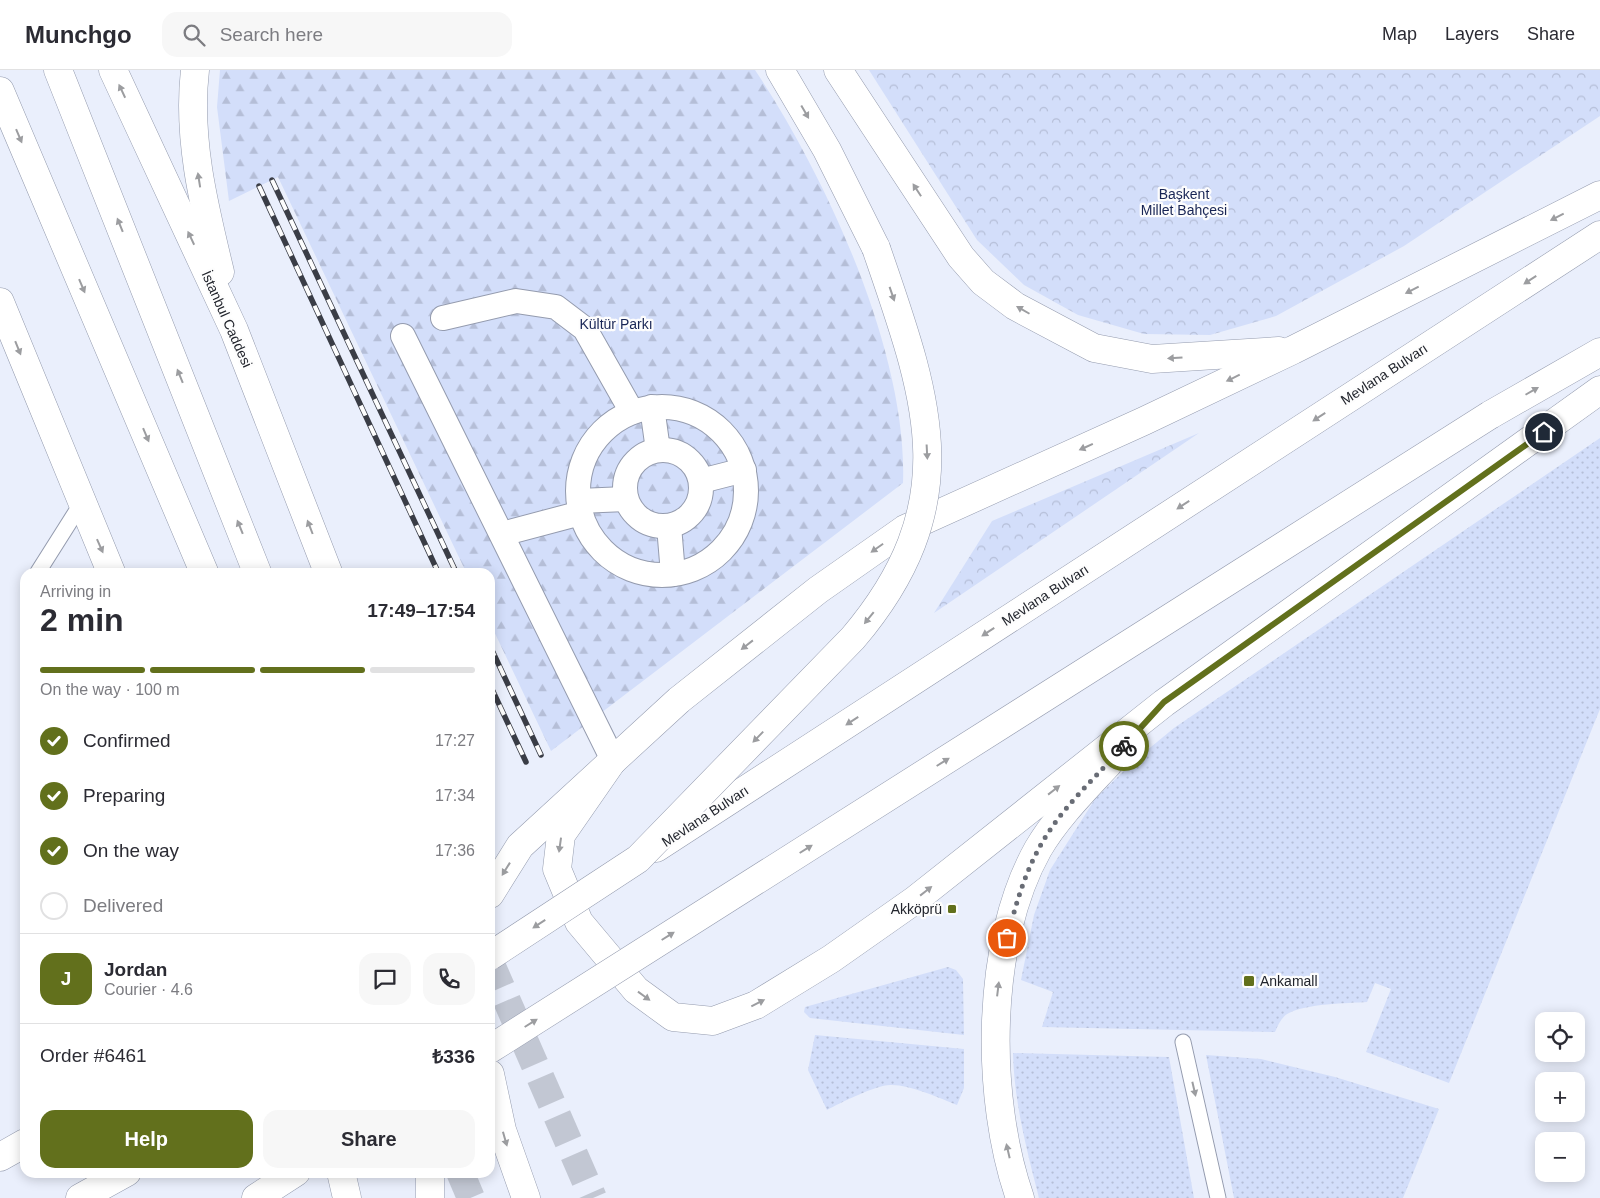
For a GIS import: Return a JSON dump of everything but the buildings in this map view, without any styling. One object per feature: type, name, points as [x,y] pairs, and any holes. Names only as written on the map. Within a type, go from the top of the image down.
[{"type":"highway","points":[[58,70],[256,568]]},
{"type":"highway","name":"İstanbul Caddesi","points":[[113,70],[234,330],[326,568]]},
{"type":"highway","points":[[195,70],[193,114],[198,176],[234,330]]},
{"type":"highway","points":[[638,859],[853,638],[874,613],[912,543],[923,508],[928,465],[925,414],[918,378],[876,248],[827,150],[780,70]]},
{"type":"highway","points":[[838,70],[961,257],[983,282],[1015,306],[1094,348],[1152,359],[1293,350]]},
{"type":"highway","points":[[0,91],[202,568]]},
{"type":"highway","points":[[495,886],[520,846],[679,700],[818,590],[906,529],[1144,421],[1293,350],[1600,194]]},
{"type":"highway","name":"Mevlana Bulvarı","points":[[495,953],[1600,235]]},
{"type":"highway","points":[[0,302],[81,504],[109,568]]},
{"type":"highway","points":[[495,1047],[1490,415],[1600,352]]},
{"type":"highway","points":[[613,760],[561,835],[557,869],[579,922],[636,990],[673,1017],[713,1021],[762,1001],[831,959],[887,920],[1164,702],[1600,390]]},
{"type":"highway","points":[[1020,1198],[1000,1108],[996,1030],[997,995],[1003,952],[1019,894],[1038,849],[1062,815],[1164,702]]},
{"type":"highway","points":[[495,1096],[505,1140],[526,1198]]},
{"type":"highway","points":[[0,1157],[20,1146]]},
{"type":"highway","points":[[80,1198],[116,1178]]},
{"type":"highway","points":[[256,1198],[287,1178]]},
{"type":"highway","points":[[342,1178],[347,1198]]},
{"type":"highway","points":[[430,1178],[430,1198]]},
{"type":"street","points":[[443,318],[516,301],[556,307],[584,330],[642,410],[658,450]]},
{"type":"street","points":[[403,336],[613,760]]},
{"type":"street","points":[[670,407],[704,418],[719,428],[731,441],[744,470],[746,494],[744,513],[736,532],[724,548],[710,561],[692,569],[672,574],[653,574],[634,569],[616,561],[601,548],[589,532],[580,507],[579,477],[584,459],[593,444],[604,430],[642,410],[670,407]]},
{"type":"street","points":[[667,449],[689,460],[697,469],[701,481],[702,494],[690,517],[669,526],[653,525],[641,520],[632,511],[626,499],[624,486],[627,474],[633,463],[643,455],[658,450],[667,449]]},
{"type":"street","points":[[701,481],[744,470]]},
{"type":"street","points":[[502,534],[580,507],[626,499]]},
{"type":"street","points":[[669,526],[672,574]]},
{"type":"lane","points":[[41,568],[81,504]]},
{"type":"lane","points":[[1183,1042],[1218,1198]]},
{"type":"green space","name":"Kültür Parkı","points":[[220,70],[755,70],[809,161],[834,213],[857,268],[877,324],[892,379],[901,433],[903,483],[551,751],[495,633],[495,568],[464,568],[278,177],[229,201],[217,107]]},
{"type":"green space","name":"Başkent Millet Bahçesi","points":[[869,70],[1600,70],[1600,116],[1404,246],[1276,316],[1210,335],[1144,334],[1078,315],[1024,285],[977,240]]},
{"type":"green space","points":[[1199,433],[934,613],[992,521]]},
{"type":"green space","points":[[1600,438],[1600,709],[1449,1083],[1366,1052],[1391,989],[1375,983],[1367,1002],[1327,1004],[1296,1010],[1284,1016],[1275,1032],[1042,1027],[1053,992],[1021,980],[1034,915],[1050,870],[1095,799],[1134,761],[1174,728]]},
{"type":"green space","points":[[948,967],[956,970],[963,979],[964,1035],[810,1018],[804,1012],[805,1007]]},
{"type":"green space","points":[[815,1035],[964,1049],[964,1088],[957,1105],[915,1089],[890,1085],[867,1091],[827,1110],[808,1070]]},
{"type":"green space","points":[[1013,1053],[1169,1057],[1194,1198],[1039,1198],[1019,1108]]},
{"type":"green space","points":[[1206,1055],[1261,1059],[1335,1077],[1439,1109],[1403,1198],[1234,1198]]},
{"type":"tunnel","points":[[495,973],[593,1198]]},
{"type":"tunnel","points":[[463,1178],[471,1198]]},
{"type":"railway","points":[[272,180],[454,568]]},
{"type":"railway","points":[[259,186],[436,568]]},
{"type":"railway","points":[[495,657],[541,755]]},
{"type":"railway","points":[[495,696],[526,762]]},
{"type":"way so far","points":[[1007,938],[1019,894],[1038,849],[1062,815],[1124,746]]},
{"type":"place","name":"Akköprü","points":[[952,909]]},
{"type":"place","name":"Ankamall","points":[[1249,981]]},
{"type":"route","points":[[1124,746],[1164,702],[1544,432]]}]
